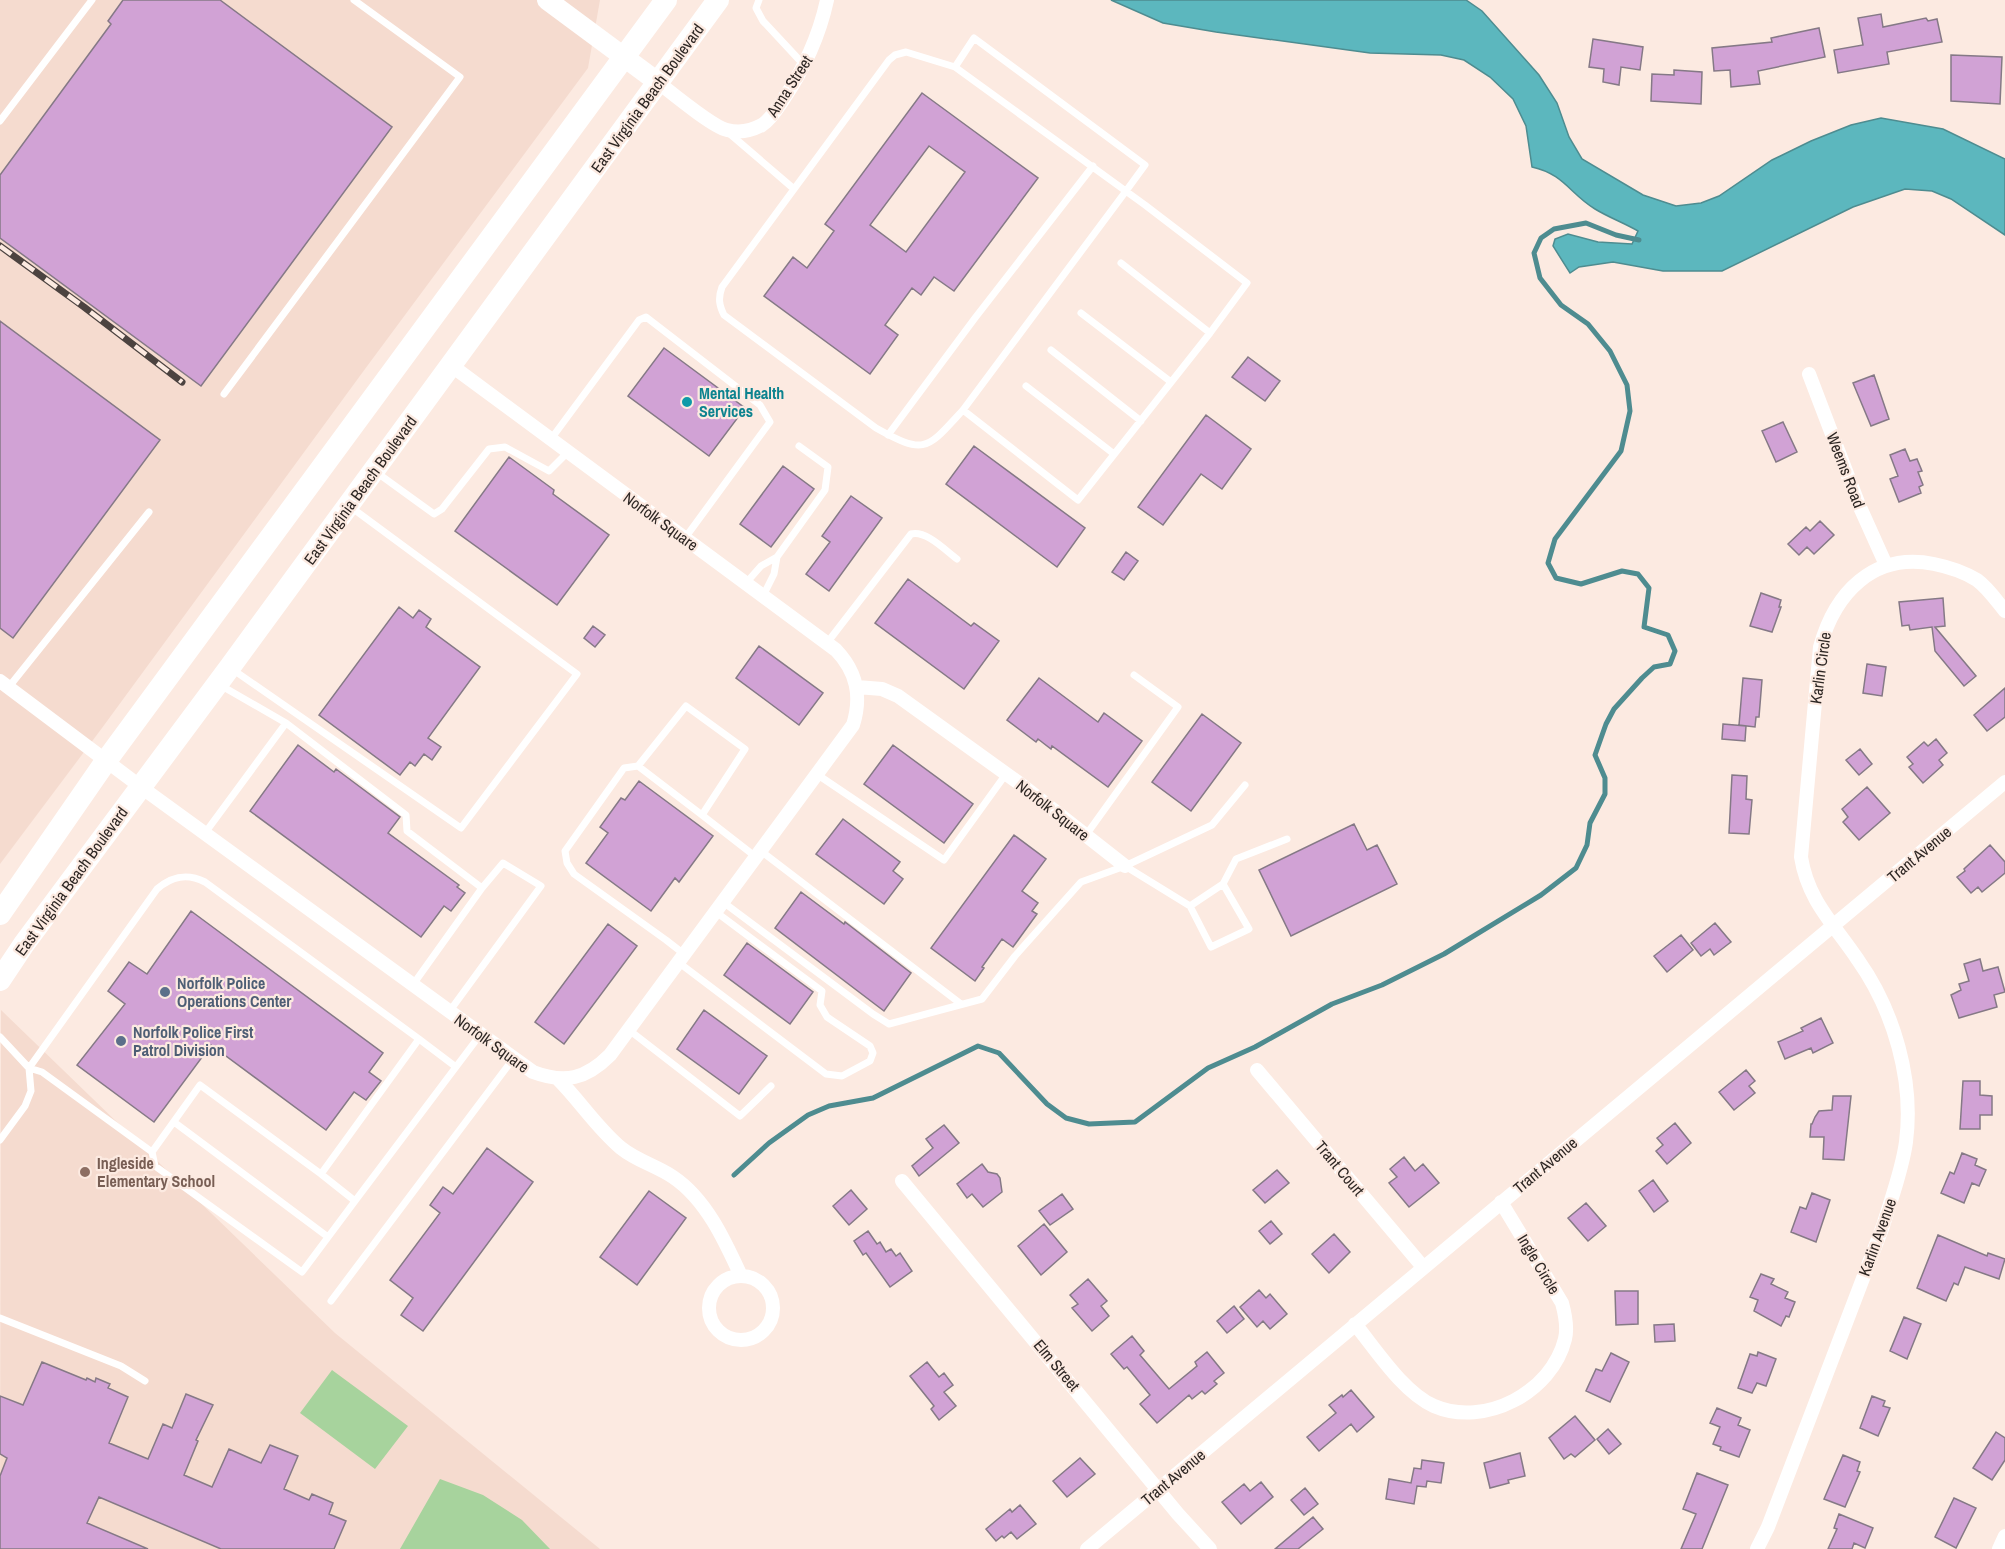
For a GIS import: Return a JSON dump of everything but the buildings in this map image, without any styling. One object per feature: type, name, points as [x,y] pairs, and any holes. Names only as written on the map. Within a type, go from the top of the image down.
[{"type":"main road","points":[[548,0],[658,84]]},
{"type":"main road","points":[[0,914],[106,760],[666,0]]},
{"type":"main road","name":"East Virginia Beach Boulevard","points":[[0,980],[24,944],[452,366],[718,0]]},
{"type":"street","name":"Anna Street","points":[[726,130],[739,132],[752,130],[764,123],[795,82],[812,50],[827,0]]},
{"type":"street","points":[[658,84],[726,130]]},
{"type":"street","name":"Norfolk Square","points":[[4,684],[412,986],[533,1072],[558,1079],[576,1077],[599,1066],[610,1055],[853,725],[857,712],[857,687],[852,670],[843,657],[827,643],[452,366]]},
{"type":"street","name":"Weems Road","points":[[1809,374],[1859,505],[1886,565]]},
{"type":"street","name":"Karlin Circle","points":[[1833,926],[1811,894],[1804,876],[1801,857],[1820,647],[1826,626],[1836,606],[1864,576],[1886,565],[1922,561],[1962,572],[1978,581],[2005,611]]},
{"type":"street","name":"Norfolk Square","points":[[857,687],[882,689],[898,696],[1006,774],[1125,866]]},
{"type":"street","name":"Trant Avenue","points":[[1087,1549],[2005,782]]},
{"type":"street","name":"Karlin Avenue","points":[[1757,1549],[1768,1527],[1883,1227],[1899,1176],[1906,1142],[1905,1078],[1888,1017],[1874,985],[1833,926]]},
{"type":"street","name":"Trant Court","points":[[1257,1070],[1423,1267]]},
{"type":"street","points":[[558,1079],[622,1149],[642,1162],[672,1176],[687,1188],[722,1237],[741,1276]]},
{"type":"street","name":"Elm Street","points":[[902,1181],[1210,1549]]},
{"type":"street","name":"Ingle Circle","points":[[1355,1324],[1403,1383],[1432,1405],[1451,1412],[1489,1411],[1508,1404],[1526,1393],[1542,1379],[1559,1355],[1566,1337],[1566,1318],[1562,1303],[1501,1202]]},
{"type":"street","points":[[741,1276],[755,1279],[764,1286],[771,1297],[773,1306],[772,1315],[760,1334],[741,1340],[730,1338],[713,1324],[709,1313],[709,1302],[714,1291],[729,1278],[741,1276]]},
{"type":"street","points":[[1999,1549],[2005,1536]]},
{"type":"lane","points":[[0,121],[92,0]]},
{"type":"lane","points":[[224,394],[460,77],[354,0]]},
{"type":"lane","points":[[759,0],[756,8],[762,21],[804,65]]},
{"type":"lane","points":[[955,67],[975,38],[1145,165],[1126,191],[963,410],[935,440],[913,445],[901,442],[888,435],[724,315],[719,307],[722,288],[889,60],[895,55],[906,52],[955,67],[1093,166],[1126,191],[1247,283],[1078,500],[963,410]]},
{"type":"lane","points":[[726,130],[794,189]]},
{"type":"lane","points":[[888,435],[1093,166]]},
{"type":"lane","points":[[1121,263],[1210,333]]},
{"type":"lane","points":[[1081,313],[1171,382]]},
{"type":"lane","points":[[551,440],[639,320],[646,317],[760,405],[770,422],[685,538]]},
{"type":"lane","points":[[1052,350],[1141,421]]},
{"type":"lane","points":[[1026,386],[1114,453]]},
{"type":"lane","points":[[746,583],[761,566],[777,557],[825,490],[828,467],[799,446]]},
{"type":"lane","points":[[374,470],[434,513],[442,508],[489,449],[505,447],[549,471],[568,452]]},
{"type":"lane","points":[[224,675],[461,828],[577,674],[348,506]]},
{"type":"lane","points":[[4,684],[149,512]]},
{"type":"lane","points":[[827,643],[911,534],[925,536],[957,559]]},
{"type":"lane","points":[[763,596],[774,574],[777,557]]},
{"type":"lane","points":[[224,675],[406,815],[407,831],[482,888]]},
{"type":"lane","points":[[1086,836],[1178,707],[1134,675]]},
{"type":"lane","points":[[702,815],[745,749],[686,706],[638,766],[624,768],[565,850],[567,862],[574,874],[666,940],[681,958],[826,1074],[842,1076],[870,1061],[873,1053],[870,1046],[827,1017],[820,1005],[822,991],[719,907]]},
{"type":"lane","points":[[205,833],[286,723]]},
{"type":"lane","points":[[638,766],[961,1004]]},
{"type":"lane","points":[[818,775],[944,860],[1006,774]]},
{"type":"lane","points":[[719,907],[889,1024],[982,999],[1015,956],[1082,882],[1125,866],[1212,825],[1245,785]]},
{"type":"lane","points":[[1190,906],[1223,884],[1236,859],[1287,838]]},
{"type":"lane","points":[[412,986],[482,888],[503,863],[541,886],[448,1012]]},
{"type":"lane","points":[[1125,866],[1190,906],[1211,947],[1249,929],[1223,884]]},
{"type":"lane","points":[[0,1140],[25,1107],[31,1091],[29,1068],[157,889],[171,879],[183,876],[194,876],[205,882],[456,1067]]},
{"type":"lane","points":[[628,1030],[740,1116],[771,1086]]},
{"type":"lane","points":[[355,1201],[200,1085],[152,1152],[155,1166],[302,1272],[480,1035]]},
{"type":"lane","points":[[0,1037],[29,1068],[42,1072],[152,1152]]},
{"type":"lane","points":[[321,1174],[419,1040]]},
{"type":"lane","points":[[330,1301],[513,1059]]},
{"type":"lane","points":[[174,1122],[328,1237]]},
{"type":"lane","points":[[0,1318],[121,1366],[145,1381]]},
{"type":"shaded area","points":[[0,0],[600,0],[588,68],[0,864]]},
{"type":"shaded area","name":"Ingleside Elementary School","points":[[1,1010],[335,1333],[600,1549],[0,1549]]},
{"type":"green space","points":[[332,1370],[408,1426],[375,1469],[300,1413]]},
{"type":"green space","points":[[440,1479],[483,1495],[522,1520],[550,1549],[400,1549]]},
{"type":"water","points":[[1111,0],[1466,0],[1482,11],[1539,75],[1557,103],[1569,137],[1582,159],[1643,195],[1676,206],[1701,203],[1719,196],[1772,160],[1811,141],[1851,125],[1881,118],[1943,129],[2005,159],[2005,235],[1951,199],[1932,191],[1905,189],[1853,207],[1722,271],[1663,271],[1613,262],[1579,267],[1570,273],[1553,246],[1555,239],[1568,234],[1598,242],[1632,244],[1638,231],[1595,209],[1552,174],[1532,167],[1526,126],[1513,99],[1490,77],[1464,60],[1441,55],[1370,53],[1163,23]]},
{"type":"waterway","points":[[734,1175],[769,1143],[808,1115],[829,1106],[873,1098],[978,1046],[999,1053],[1047,1104],[1066,1118],[1089,1124],[1135,1122],[1208,1068],[1255,1047],[1332,1004],[1382,985],[1444,954],[1541,895],[1576,868],[1587,845],[1590,823],[1605,794],[1605,778],[1595,755],[1606,724],[1614,709],[1642,678],[1654,667],[1670,664],[1675,651],[1668,635],[1644,627],[1649,588],[1638,574],[1622,571],[1581,584],[1556,578],[1548,563],[1555,539],[1621,451],[1630,411],[1627,385],[1610,351],[1588,324],[1561,305],[1540,278],[1534,253],[1541,238],[1554,229],[1586,223],[1616,235],[1639,240]]},
{"type":"railway","points":[[0,246],[182,382]]},
{"type":"place","name":"Mental Health Services","points":[[687,402]]},
{"type":"place","name":"Norfolk Police Operations Center","points":[[165,992]]},
{"type":"place","name":"Norfolk Police First Patrol Division","points":[[121,1041]]},
{"type":"place","name":"Ingleside Elementary School","points":[[85,1172]]}]
